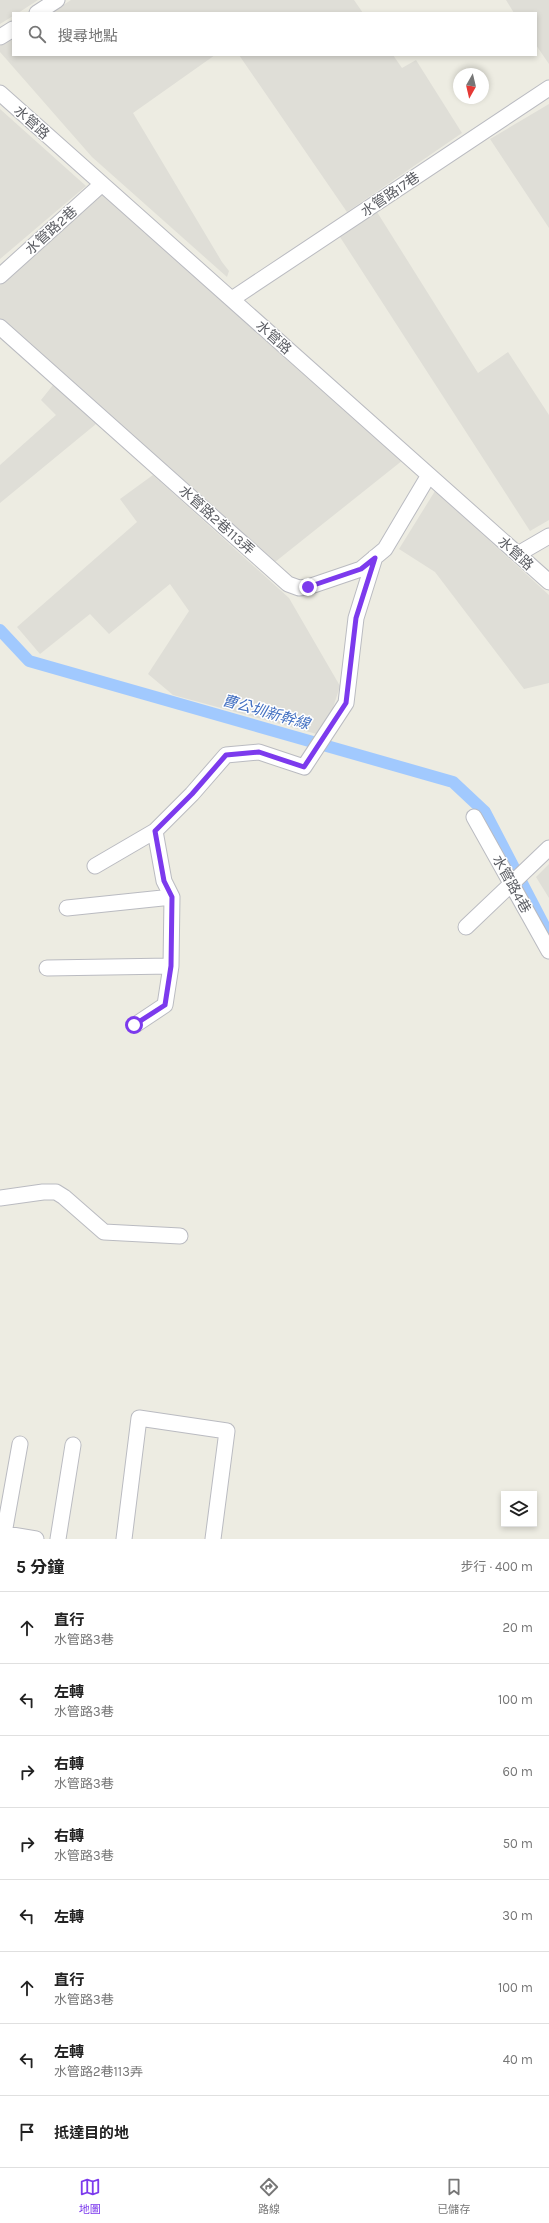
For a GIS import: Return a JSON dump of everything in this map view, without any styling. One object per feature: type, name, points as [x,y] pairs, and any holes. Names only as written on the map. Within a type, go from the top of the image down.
[{"type":"street","points":[[39,12],[57,0]]},
{"type":"street","points":[[0,37],[12,30]]},
{"type":"street","name":"水管路17巷","points":[[232,299],[549,88]]},
{"type":"street","name":"水管路","points":[[0,93],[549,582]]},
{"type":"street","name":"水管路2巷","points":[[0,276],[102,184]]},
{"type":"street","name":"水管路2巷113弄","points":[[0,328],[288,584],[298,588],[308,587],[361,569],[375,558],[385,549],[430,475]]},
{"type":"street","points":[[518,554],[549,536]]},
{"type":"street","points":[[95,866],[155,831],[192,794],[226,755],[259,752],[304,767],[305,766],[346,703],[356,618],[375,558]]},
{"type":"street","name":"水管路4巷","points":[[474,817],[513,883],[549,951]]},
{"type":"street","points":[[134,1025],[165,1005],[171,966],[172,897],[164,881],[155,831]]},
{"type":"street","name":"水管路4巷","points":[[466,927],[549,848]]},
{"type":"street","points":[[67,908],[172,897]]},
{"type":"street","points":[[47,968],[171,966]]},
{"type":"street","points":[[0,1198],[43,1192],[56,1192],[64,1197],[104,1232],[180,1236]]},
{"type":"street","points":[[124,1539],[139,1418],[227,1431],[213,1539]]},
{"type":"street","points":[[20,1444],[2,1535],[36,1539]]},
{"type":"street","points":[[58,1539],[73,1445]]},
{"type":"shaded area","points":[[0,0],[38,0],[20,12],[12,12],[12,17],[0,24]]},
{"type":"shaded area","points":[[71,0],[354,0],[362,12],[53,12]]},
{"type":"shaded area","points":[[506,0],[549,0],[549,64],[537,46],[537,12],[513,12]]},
{"type":"shaded area","points":[[12,38],[12,56],[214,56],[133,113],[222,262],[229,271],[227,277],[92,157],[0,52],[0,46]]},
{"type":"shaded area","points":[[240,56],[394,56],[402,68],[416,60],[462,133],[347,212]]},
{"type":"shaded area","points":[[549,104],[549,228],[490,139]]},
{"type":"shaded area","points":[[0,109],[86,186],[0,259]]},
{"type":"shaded area","points":[[103,194],[403,460],[275,562],[0,319],[0,285]]},
{"type":"shaded area","points":[[377,212],[478,373],[508,352],[549,415],[549,520],[530,531],[340,237]]},
{"type":"shaded area","points":[[53,385],[96,424],[0,503],[0,465],[56,415],[41,400]]},
{"type":"shaded area","points":[[153,475],[289,598],[340,686],[324,736],[173,695],[148,674],[189,611],[170,584],[109,634],[90,614],[40,654],[17,627],[137,522],[120,499]]},
{"type":"shaded area","points":[[435,491],[549,595],[549,683],[524,689],[435,572],[399,549]]},
{"type":"shaded area","points":[[549,864],[549,898],[536,877]]},
{"type":"waterway","name":"曹公圳新幹線","points":[[0,630],[29,661],[453,782],[485,812],[549,935]]},
{"type":"route","points":[[134,1025],[165,1005],[168,976],[171,966],[172,897],[164,881],[155,831],[192,794],[226,755],[259,752],[304,767],[346,703],[356,618],[375,558],[361,569],[308,587]]}]
